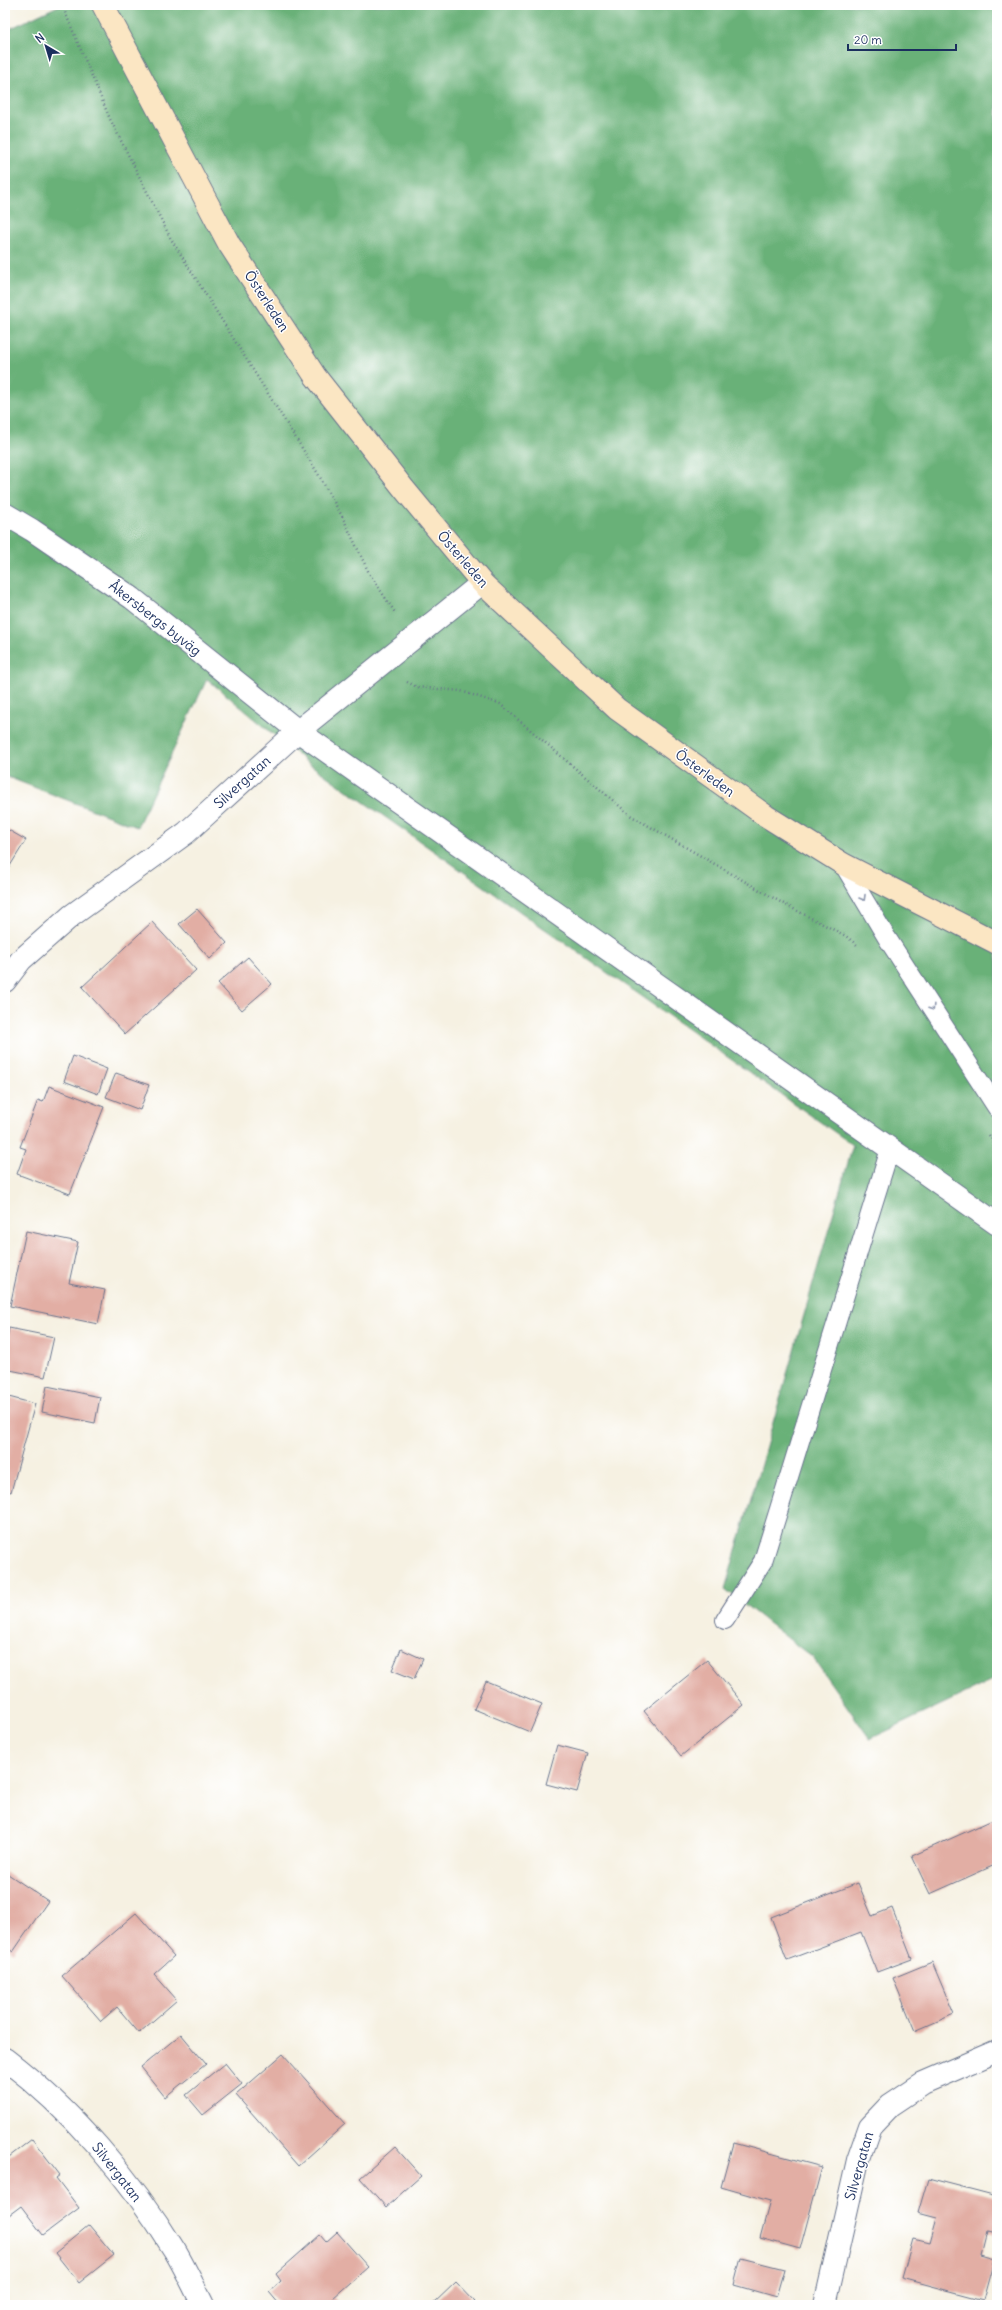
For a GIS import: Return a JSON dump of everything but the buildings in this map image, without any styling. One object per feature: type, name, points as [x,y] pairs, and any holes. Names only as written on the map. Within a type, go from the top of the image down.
[{"type":"street","name":"Österleden","points":[[103,5],[229,244],[315,376],[404,489],[482,583],[617,709],[766,816],[844,864],[997,943]]},
{"type":"street","name":"Åkersbergs byväg","points":[[5,514],[32,530],[132,598],[298,732],[997,1224]]},
{"type":"street","name":"Silvergatan","points":[[5,981],[20,960],[66,921],[186,832],[298,732],[482,583]]},
{"type":"street","name":"Silvergatan","points":[[825,2305],[858,2160],[870,2126],[890,2105],[923,2083],[997,2051]]},
{"type":"street","name":"Silvergatan","points":[[5,2059],[58,2104],[92,2139],[120,2175],[175,2252],[203,2305]]},
{"type":"lane","points":[[844,864],[887,938],[997,1108]]},
{"type":"lane","points":[[726,1620],[763,1561],[890,1149]]},
{"type":"path","points":[[62,5],[110,119],[171,239],[313,465],[343,518],[369,572],[391,609],[415,637]]},
{"type":"path","points":[[383,663],[397,677],[417,687],[461,691],[500,704],[630,815],[784,904],[846,936],[862,950]]},
{"type":"path","points":[[988,1133],[997,1147]]},
{"type":"green space","points":[[60,5],[997,5],[997,1678],[870,1739],[813,1658],[725,1589],[853,1145],[308,763],[207,679],[137,827],[5,776],[5,31]]}]
